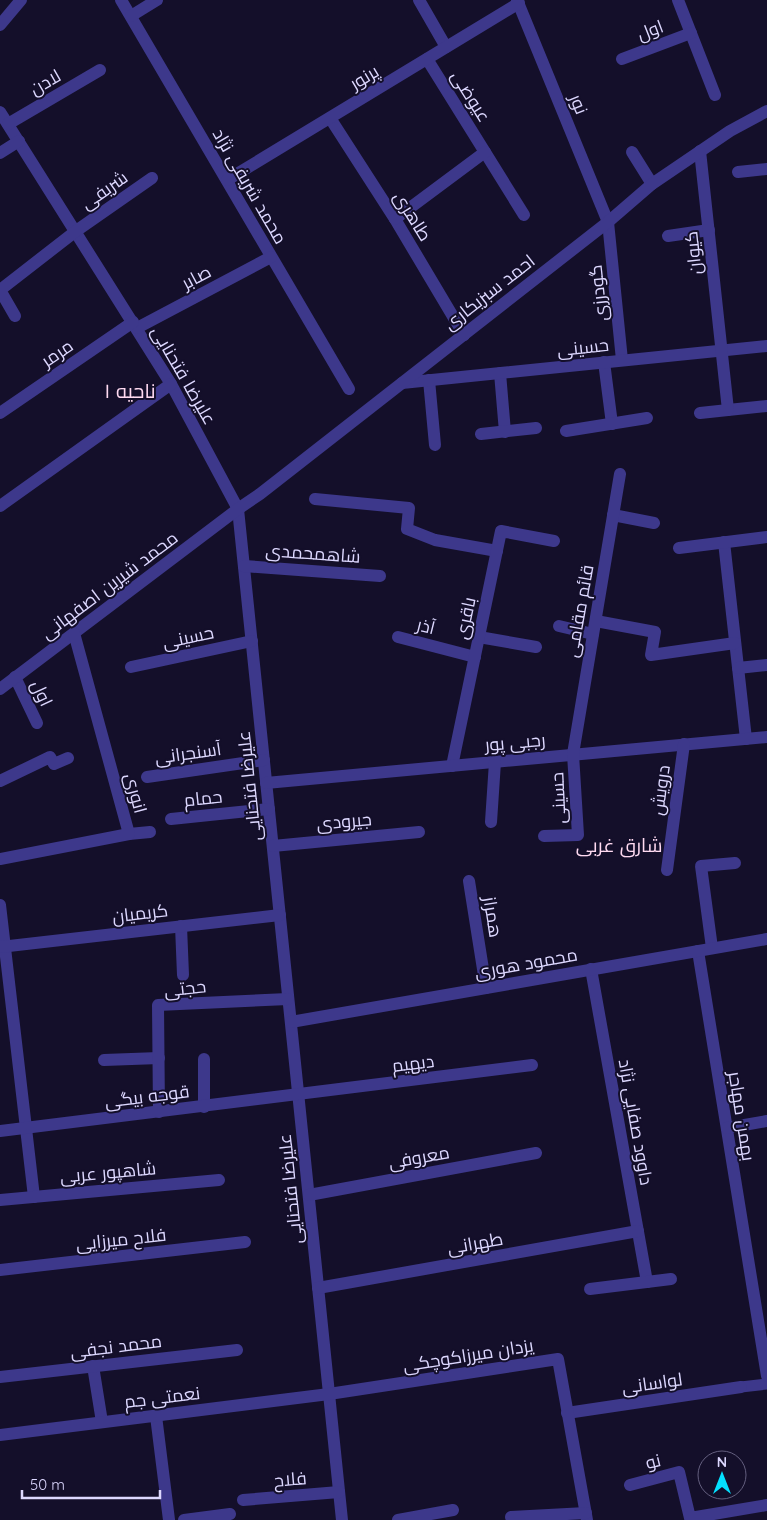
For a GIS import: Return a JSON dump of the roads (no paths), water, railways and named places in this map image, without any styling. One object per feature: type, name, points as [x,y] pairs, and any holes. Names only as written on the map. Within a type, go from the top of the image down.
[{"type":"street","points":[[0,25],[22,0]]},
{"type":"street","name":"محمد شریفی نژاد","points":[[122,0],[349,389]]},
{"type":"street","points":[[131,16],[157,0]]},
{"type":"street","points":[[419,0],[446,47]]},
{"type":"street","points":[[678,0],[715,95]]},
{"type":"street","name":"پرنور","points":[[227,180],[518,2]]},
{"type":"street","name":"نور","points":[[518,2],[608,222]]},
{"type":"street","name":"اول","points":[[622,59],[691,33]]},
{"type":"street","name":"عیوضی","points":[[427,58],[524,215]]},
{"type":"street","name":"لادن","points":[[8,124],[100,70]]},
{"type":"street","name":"احمد سبزیکاری","points":[[238,509],[260,494],[608,222],[652,184],[730,131],[767,111]]},
{"type":"street","name":"علیرضا فتحنایی","points":[[0,112],[171,384],[238,509],[342,1520]]},
{"type":"street","name":"طاهری","points":[[330,118],[464,334]]},
{"type":"street","points":[[0,153],[19,141]]},
{"type":"street","points":[[394,219],[486,152]]},
{"type":"street","points":[[632,152],[652,184]]},
{"type":"street","name":"کیوان","points":[[700,152],[728,410]]},
{"type":"street","points":[[738,172],[767,169]]},
{"type":"street","name":"شریفی","points":[[15,316],[0,290],[76,231],[152,178]]},
{"type":"street","name":"گودرزی","points":[[608,222],[622,360]]},
{"type":"street","points":[[668,236],[709,230]]},
{"type":"street","name":"صابر","points":[[135,325],[271,256]]},
{"type":"street","name":"مرمر","points":[[0,413],[135,325]]},
{"type":"street","name":"حسینی","points":[[402,383],[767,346]]},
{"type":"street","points":[[604,362],[612,424]]},
{"type":"street","points":[[500,373],[505,432]]},
{"type":"street","points":[[429,380],[435,445]]},
{"type":"street","points":[[0,506],[171,384]]},
{"type":"street","points":[[700,414],[767,406]]},
{"type":"street","points":[[566,431],[647,418]]},
{"type":"street","points":[[481,434],[536,428]]},
{"type":"street","name":"قائم مقامی","points":[[573,754],[620,474]]},
{"type":"street","points":[[314,499],[409,508],[408,529],[435,540],[497,551]]},
{"type":"street","name":"محمد شیرین اصفهانی","points":[[0,689],[238,509]]},
{"type":"street","points":[[613,516],[654,523]]},
{"type":"street","name":"باقری","points":[[452,766],[501,531],[554,541]]},
{"type":"street","points":[[679,548],[767,537]]},
{"type":"street","points":[[724,542],[746,738]]},
{"type":"street","name":"شاهمحمدی","points":[[244,566],[380,576]]},
{"type":"street","points":[[596,621],[655,632],[651,655],[736,644]]},
{"type":"street","points":[[559,626],[593,634]]},
{"type":"street","name":"انوری","points":[[0,859],[129,834],[74,633]]},
{"type":"street","name":"آذر","points":[[398,637],[474,656]]},
{"type":"street","points":[[479,637],[536,647]]},
{"type":"street","name":"حسینی","points":[[131,667],[252,641]]},
{"type":"street","points":[[738,668],[767,665]]},
{"type":"street","name":"اول","points":[[15,677],[37,723]]},
{"type":"street","name":"رجبی پور","points":[[266,783],[767,736]]},
{"type":"street","name":"درویش","points":[[667,870],[684,744]]},
{"type":"street","name":"حسینی","points":[[544,836],[578,835],[573,754]]},
{"type":"street","points":[[0,781],[50,757],[54,764],[68,758]]},
{"type":"street","name":"آسنجرانی","points":[[147,777],[264,760]]},
{"type":"street","points":[[491,822],[495,762]]},
{"type":"street","name":"حمام","points":[[171,819],[269,809]]},
{"type":"street","points":[[129,834],[150,832]]},
{"type":"street","name":"جیرودی","points":[[273,846],[419,832]]},
{"type":"street","points":[[712,948],[701,866],[736,863]]},
{"type":"street","name":"همراز","points":[[469,881],[486,988]]},
{"type":"street","points":[[0,905],[2,947],[34,1197]]},
{"type":"street","name":"کریمیان","points":[[2,947],[280,915]]},
{"type":"street","points":[[181,926],[183,975]]},
{"type":"street","name":"محمود هوری","points":[[291,1022],[767,939]]},
{"type":"street","name":"بهمن مهاجر","points":[[698,951],[767,1376]]},
{"type":"street","name":"داوود صفایی نژاد","points":[[591,969],[647,1282]]},
{"type":"street","name":"حجتی","points":[[160,1112],[158,1005],[288,999]]},
{"type":"street","points":[[104,1060],[159,1058]]},
{"type":"street","points":[[204,1059],[204,1106]]},
{"type":"street","name":"دیهیم","points":[[298,1095],[532,1065]]},
{"type":"street","name":"قوجه بیگی","points":[[0,1131],[298,1095]]},
{"type":"street","points":[[726,1128],[767,1121]]},
{"type":"street","name":"معروفی","points":[[309,1195],[536,1153]]},
{"type":"street","name":"شاهپور عربی","points":[[0,1200],[219,1180]]},
{"type":"street","name":"طهرانی","points":[[318,1288],[638,1231]]},
{"type":"street","name":"فلاح میرزایی","points":[[0,1270],[246,1242]]},
{"type":"street","points":[[590,1289],[671,1279]]},
{"type":"street","name":"محمد نجفی","points":[[0,1377],[236,1350]]},
{"type":"street","name":"یزدان میرزاکوچکی","points":[[329,1394],[558,1359],[568,1413]]},
{"type":"street","points":[[93,1366],[102,1422]]},
{"type":"street","points":[[741,1387],[767,1384]]},
{"type":"street","name":"لواسانی","points":[[568,1413],[741,1387]]},
{"type":"street","name":"نعمتی جم","points":[[0,1435],[329,1394]]},
{"type":"street","points":[[511,1517],[586,1517],[568,1413]]},
{"type":"street","points":[[156,1416],[169,1520]]},
{"type":"street","name":"نو","points":[[630,1485],[679,1472],[690,1518],[767,1505]]},
{"type":"street","name":"فلاح","points":[[244,1500],[339,1492]]},
{"type":"street","points":[[398,1520],[453,1510]]},
{"type":"street","points":[[184,1520],[230,1514]]},
{"type":"district","name":"ناحیه ۱","points":[[130,390]]},
{"type":"district","name":"شارق غربی","points":[[619,845]]}]
